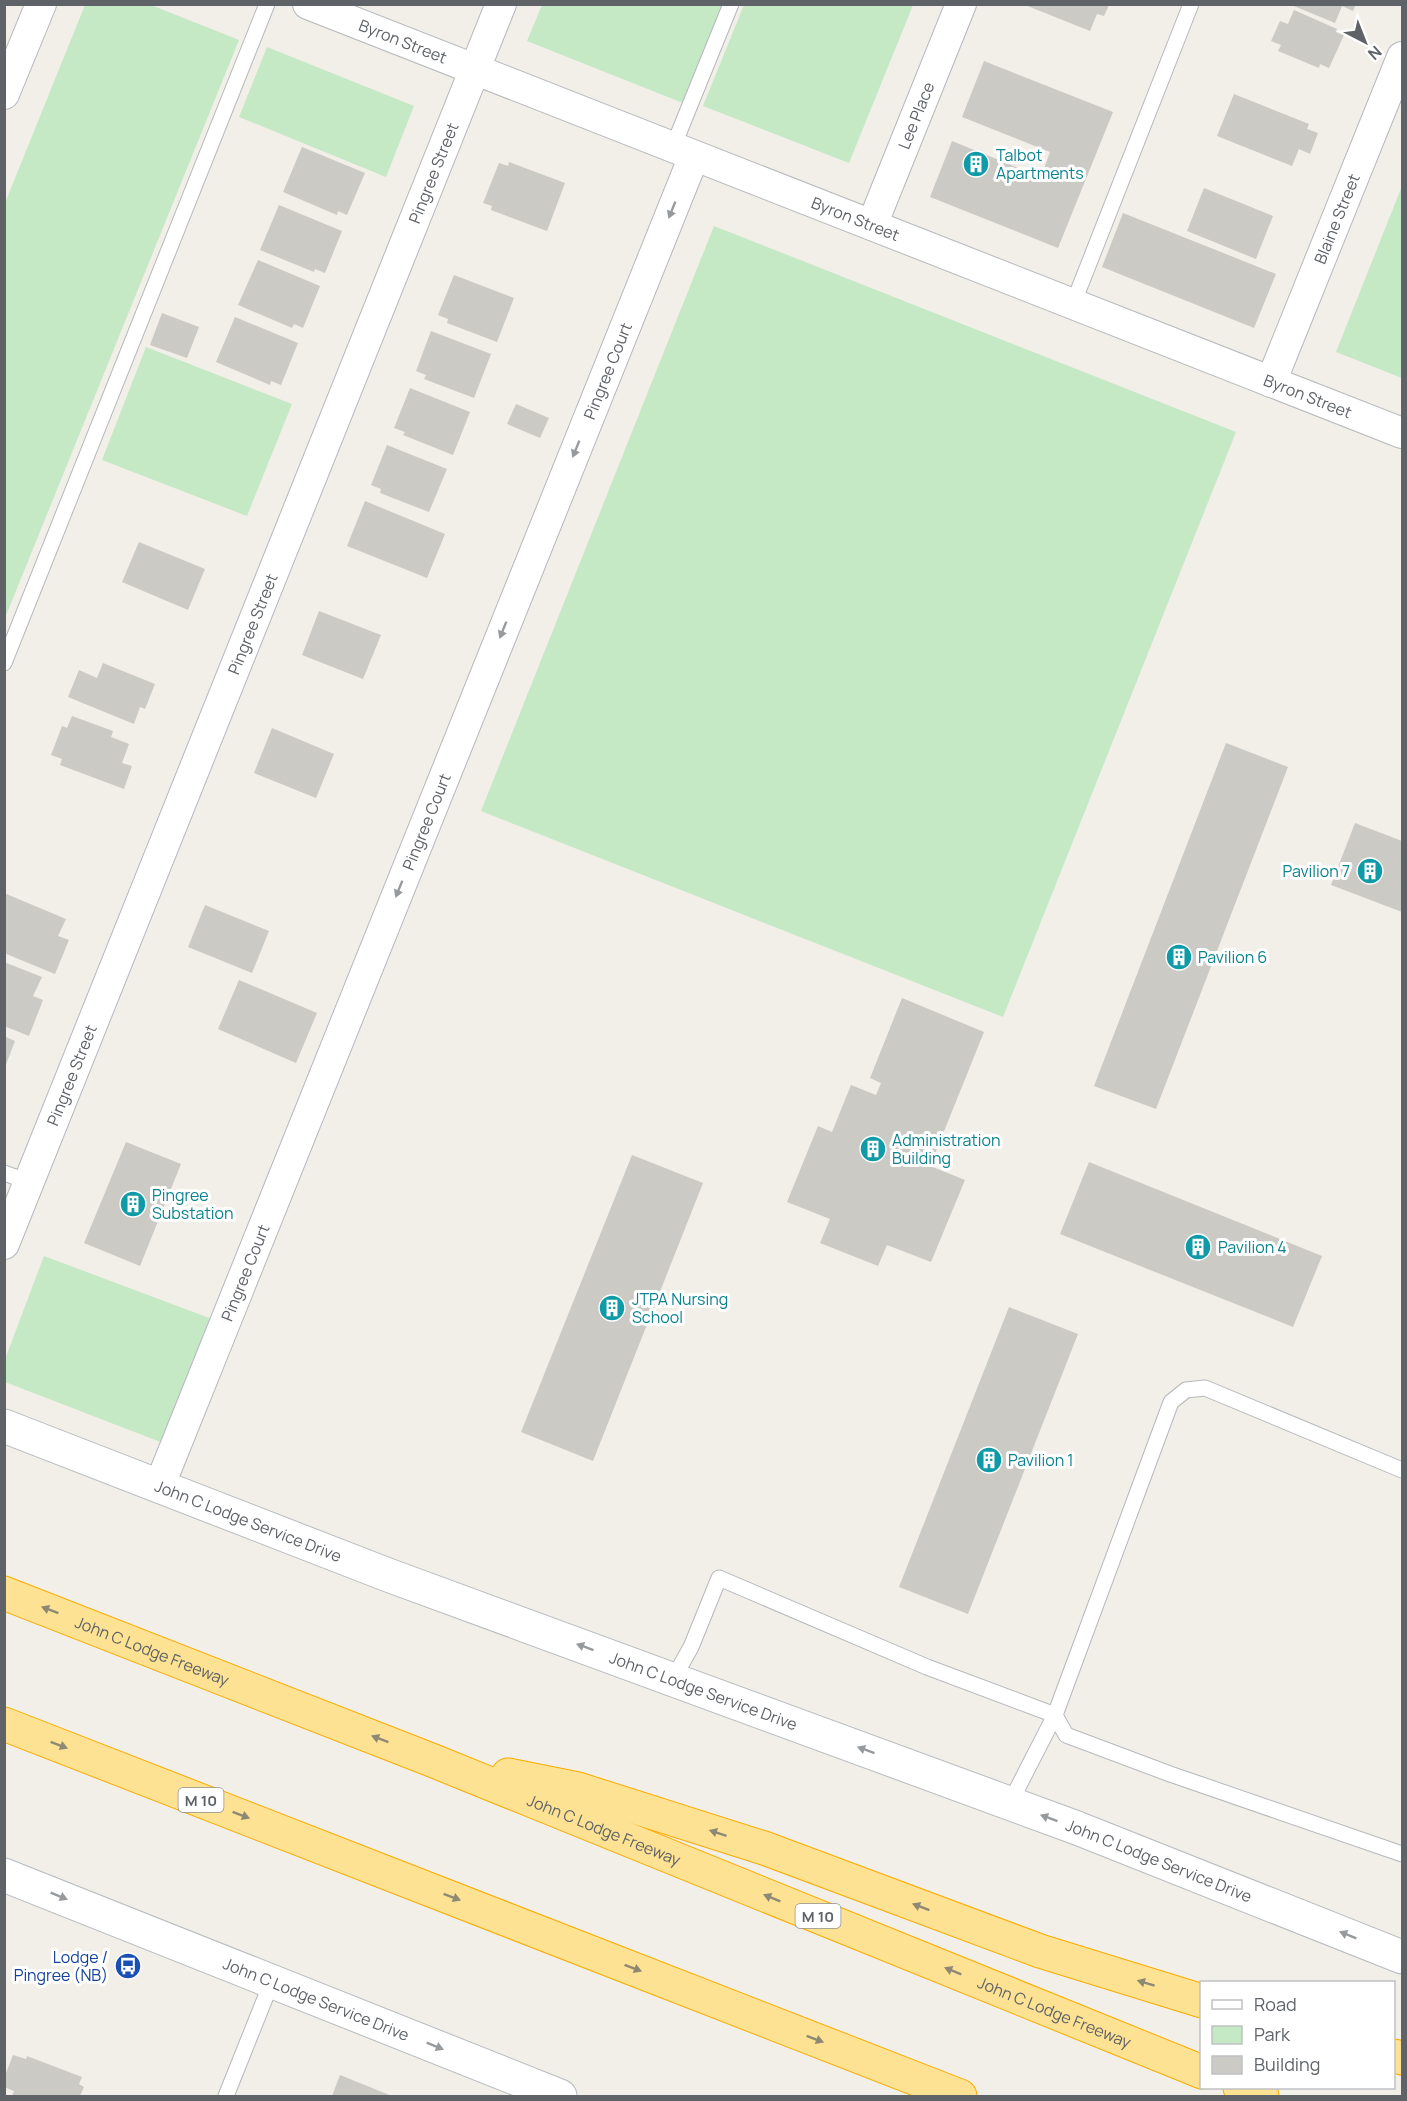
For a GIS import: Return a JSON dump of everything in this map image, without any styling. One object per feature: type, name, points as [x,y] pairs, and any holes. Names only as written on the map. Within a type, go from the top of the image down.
[{"type":"highway","name":"John C Lodge Freeway","points":[[4,1593],[434,1761],[1200,2071]]},
{"type":"highway","name":"M 10","points":[[4,1724],[960,2097]]},
{"type":"highway","points":[[434,1761],[578,1789],[764,1848],[1041,1952],[1200,2000]]},
{"type":"highway","points":[[1242,2089],[1262,2097]]},
{"type":"main road","name":"John C Lodge Service Drive","points":[[4,1426],[388,1575],[1077,1828],[1402,1957]]},
{"type":"main road","name":"John C Lodge Service Drive","points":[[7,1883],[272,1981],[517,2088],[560,2097]]},
{"type":"street","points":[[4,94],[40,4]]},
{"type":"street","name":"Byron Street","points":[[308,4],[1402,433]]},
{"type":"street","name":"Pingree Street","points":[[4,1244],[17,1177],[501,4]]},
{"type":"street","name":"Lee Place","points":[[872,225],[961,4]]},
{"type":"street","name":"Blaine Street","points":[[1271,382],[1402,57]]},
{"type":"street","name":"Pingree Court","points":[[159,1487],[683,152]]},
{"type":"lane","points":[[4,663],[267,4]]},
{"type":"lane","points":[[683,152],[731,4]]},
{"type":"lane","points":[[1073,304],[1191,4]]},
{"type":"lane","points":[[1010,1803],[1055,1715],[1171,1402],[1186,1390],[1205,1388],[1402,1470]]},
{"type":"lane","points":[[673,1679],[691,1647],[719,1578],[927,1667],[1055,1715],[1066,1735],[1170,1774],[1402,1854]]},
{"type":"lane","points":[[226,2097],[272,1981]]},
{"type":"green space","points":[[85,5],[151,5],[239,40],[5,618],[5,203]]},
{"type":"green space","points":[[542,5],[723,5],[683,103],[527,41]]},
{"type":"green space","points":[[744,5],[913,5],[849,163],[703,106]]},
{"type":"green space","points":[[267,47],[414,106],[386,177],[239,117]]},
{"type":"green space","points":[[1402,186],[1402,378],[1336,352]]},
{"type":"green space","points":[[714,226],[1236,432],[1003,1017],[481,811]]},
{"type":"green space","points":[[146,347],[292,404],[247,516],[102,460]]},
{"type":"green space","points":[[44,1256],[212,1319],[163,1443],[5,1382],[4,1362]]},
{"type":"building","points":[[1289,4],[1356,4],[1353,11],[1342,6],[1335,23]]},
{"type":"building","points":[[1025,5],[1109,5],[1104,16],[1097,14],[1090,31]]},
{"type":"building","points":[[1294,10],[1337,29],[1336,32],[1344,35],[1329,68],[1320,64],[1319,68],[1278,51],[1281,45],[1271,41],[1280,21],[1288,24]]},
{"type":"building","name":"Talbot Apartments","points":[[984,61],[1113,112],[1058,248],[930,197],[952,141],[1041,177],[1050,152],[962,117]]},
{"type":"building","points":[[1234,94],[1309,124],[1307,129],[1318,133],[1310,154],[1299,149],[1292,166],[1217,136]]},
{"type":"building","points":[[302,147],[365,173],[347,215],[338,211],[337,215],[283,192]]},
{"type":"building","points":[[509,162],[565,183],[547,231],[491,210],[492,206],[483,203],[499,163],[508,166]]},
{"type":"building","points":[[1204,188],[1273,216],[1256,259],[1187,231]]},
{"type":"building","points":[[279,205],[342,231],[325,273],[315,269],[314,272],[260,250]]},
{"type":"building","points":[[1123,213],[1276,274],[1254,328],[1102,267]]},
{"type":"building","points":[[258,260],[320,286],[303,328],[294,324],[292,328],[238,305]]},
{"type":"building","points":[[454,275],[514,298],[497,342],[447,323],[448,319],[438,315]]},
{"type":"building","points":[[162,313],[199,327],[187,358],[150,345]]},
{"type":"building","points":[[235,317],[298,343],[281,385],[271,381],[270,385],[216,362]]},
{"type":"building","points":[[431,331],[491,354],[474,398],[424,379],[426,375],[416,371]]},
{"type":"building","points":[[410,388],[470,412],[453,455],[403,435],[405,432],[394,428]]},
{"type":"building","points":[[516,404],[549,418],[540,438],[507,424]]},
{"type":"building","points":[[387,445],[447,469],[429,512],[380,493],[381,489],[371,485]]},
{"type":"building","points":[[365,501],[445,534],[427,578],[347,546]]},
{"type":"building","points":[[139,542],[205,569],[188,610],[122,582]]},
{"type":"building","points":[[319,611],[381,635],[363,679],[302,655]]},
{"type":"building","points":[[103,663],[155,684],[145,709],[140,707],[134,724],[68,697],[79,670],[97,678]]},
{"type":"building","points":[[72,716],[113,731],[111,737],[129,744],[122,763],[132,766],[124,789],[60,765],[62,759],[51,755],[62,726],[67,728]]},
{"type":"building","points":[[272,728],[334,754],[316,798],[254,773]]},
{"type":"building","name":"Pavilion 6","points":[[1226,743],[1288,767],[1156,1109],[1094,1086]]},
{"type":"building","name":"Pavilion 7","points":[[1355,823],[1402,841],[1402,912],[1331,885]]},
{"type":"building","points":[[4,893],[66,919],[58,936],[69,940],[55,974],[4,953]]},
{"type":"building","points":[[205,905],[269,931],[252,973],[188,947]]},
{"type":"building","points":[[4,962],[42,977],[33,996],[43,1000],[29,1036],[4,1026]]},
{"type":"building","points":[[239,980],[317,1013],[296,1063],[218,1029]]},
{"type":"building","name":"Administration Building","points":[[902,998],[984,1032],[930,1166],[965,1180],[931,1262],[887,1245],[878,1266],[820,1243],[830,1219],[787,1202],[818,1126],[832,1132],[851,1085],[876,1095],[881,1083],[870,1078]]},
{"type":"building","points":[[4,1036],[15,1041],[5,1067],[4,1067]]},
{"type":"building","name":"Pingree Substation","points":[[126,1142],[181,1164],[140,1266],[84,1243]]},
{"type":"building","name":"JTPA Nursing School","points":[[632,1155],[703,1183],[593,1461],[521,1432]]},
{"type":"building","name":"Pavilion 4","points":[[1089,1162],[1322,1256],[1293,1327],[1060,1234]]},
{"type":"building","name":"Pavilion 1","points":[[1009,1307],[1078,1334],[968,1614],[899,1587]]},
{"type":"building","points":[[13,2055],[26,2059],[27,2056],[82,2077],[79,2084],[84,2087],[80,2096],[12,2096],[14,2091],[4,2087],[4,2078]]},
{"type":"building","points":[[340,2075],[392,2096],[332,2096]]},
{"type":"place","name":"Talbot Apartments","points":[[976,164]]},
{"type":"place","name":"Pavilion 7","points":[[1370,871]]},
{"type":"place","name":"Pavilion 6","points":[[1179,957]]},
{"type":"place","name":"Administration Building","points":[[873,1149]]},
{"type":"place","name":"Pingree Substation","points":[[133,1204]]},
{"type":"place","name":"Pavilion 4","points":[[1198,1247]]},
{"type":"place","name":"JTPA Nursing School","points":[[612,1308]]},
{"type":"place","name":"Pavilion 1","points":[[989,1460]]},
{"type":"place","name":"Lodge / Pingree (NB)","points":[[128,1966]]}]
